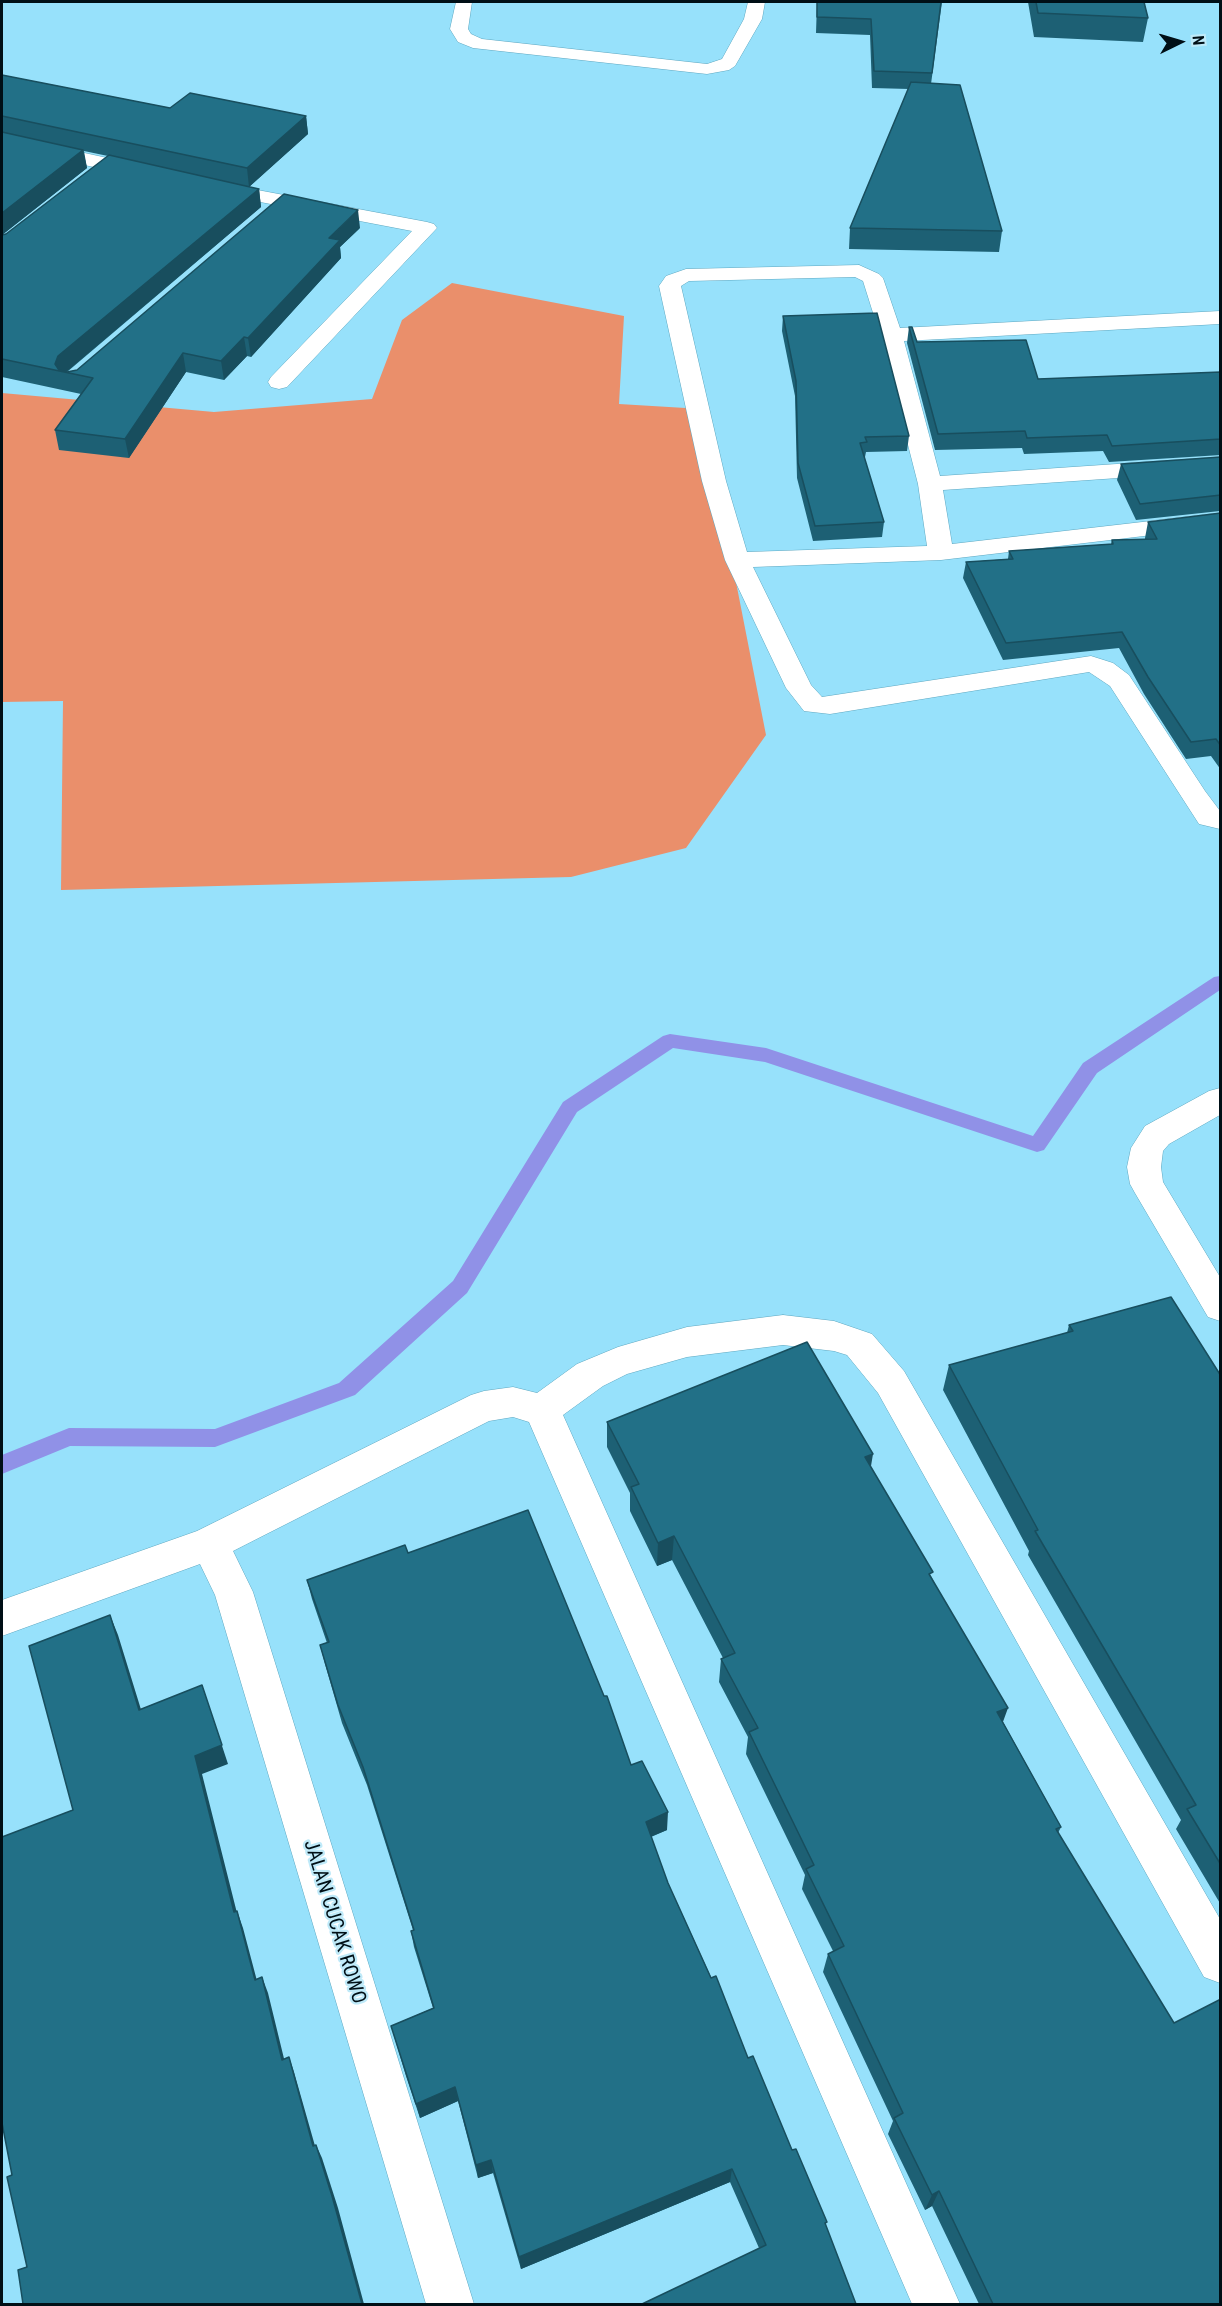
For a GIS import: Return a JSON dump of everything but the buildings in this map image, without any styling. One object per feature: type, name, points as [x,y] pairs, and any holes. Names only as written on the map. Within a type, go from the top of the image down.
[{"type":"street","points":[[464,2],[459,29],[464,38],[479,44],[707,69],[723,66],[729,62],[753,19],[756,2]]},
{"type":"street","points":[[2,141],[166,177]]},
{"type":"street","points":[[90,178],[108,164]]},
{"type":"street","points":[[201,184],[282,202],[427,228],[279,382]]},
{"type":"street","points":[[264,217],[282,202]]},
{"type":"street","points":[[941,553],[930,484],[891,336],[872,278],[863,272],[686,275],[673,280],[670,286],[691,383],[714,481],[737,560],[799,688],[814,705],[830,706],[1091,664],[1104,669],[1120,681],[1195,798],[1209,817],[1221,820]]},
{"type":"street","points":[[891,336],[1221,317]]},
{"type":"street","points":[[930,484],[1218,469]]},
{"type":"street","points":[[737,560],[941,553],[1221,520]]},
{"type":"street","points":[[1221,1100],[1156,1135],[1147,1148],[1144,1167],[1148,1184],[1221,1307]]},
{"type":"street","points":[[542,1410],[583,1380],[618,1362],[687,1342],[783,1330],[834,1336],[860,1344],[891,1382],[1221,1960]]},
{"type":"street","points":[[2,1618],[209,1544],[462,1415],[484,1406],[513,1402],[542,1410]]},
{"type":"street","points":[[542,1410],[936,2304]]},
{"type":"street","name":"JALAN CUCAK ROWO","points":[[209,1544],[234,1593],[450,2304]]},
{"type":"shaded area","points":[[452,283],[624,316],[619,404],[702,409],[766,735],[686,848],[571,877],[61,890],[63,701],[2,702],[2,393],[214,412],[372,399],[402,320]]},
{"type":"waterway","points":[[2,1465],[69,1437],[215,1438],[347,1389],[460,1287],[570,1107],[670,1041],[766,1055],[1037,1145],[1090,1068],[1220,982]]}]
